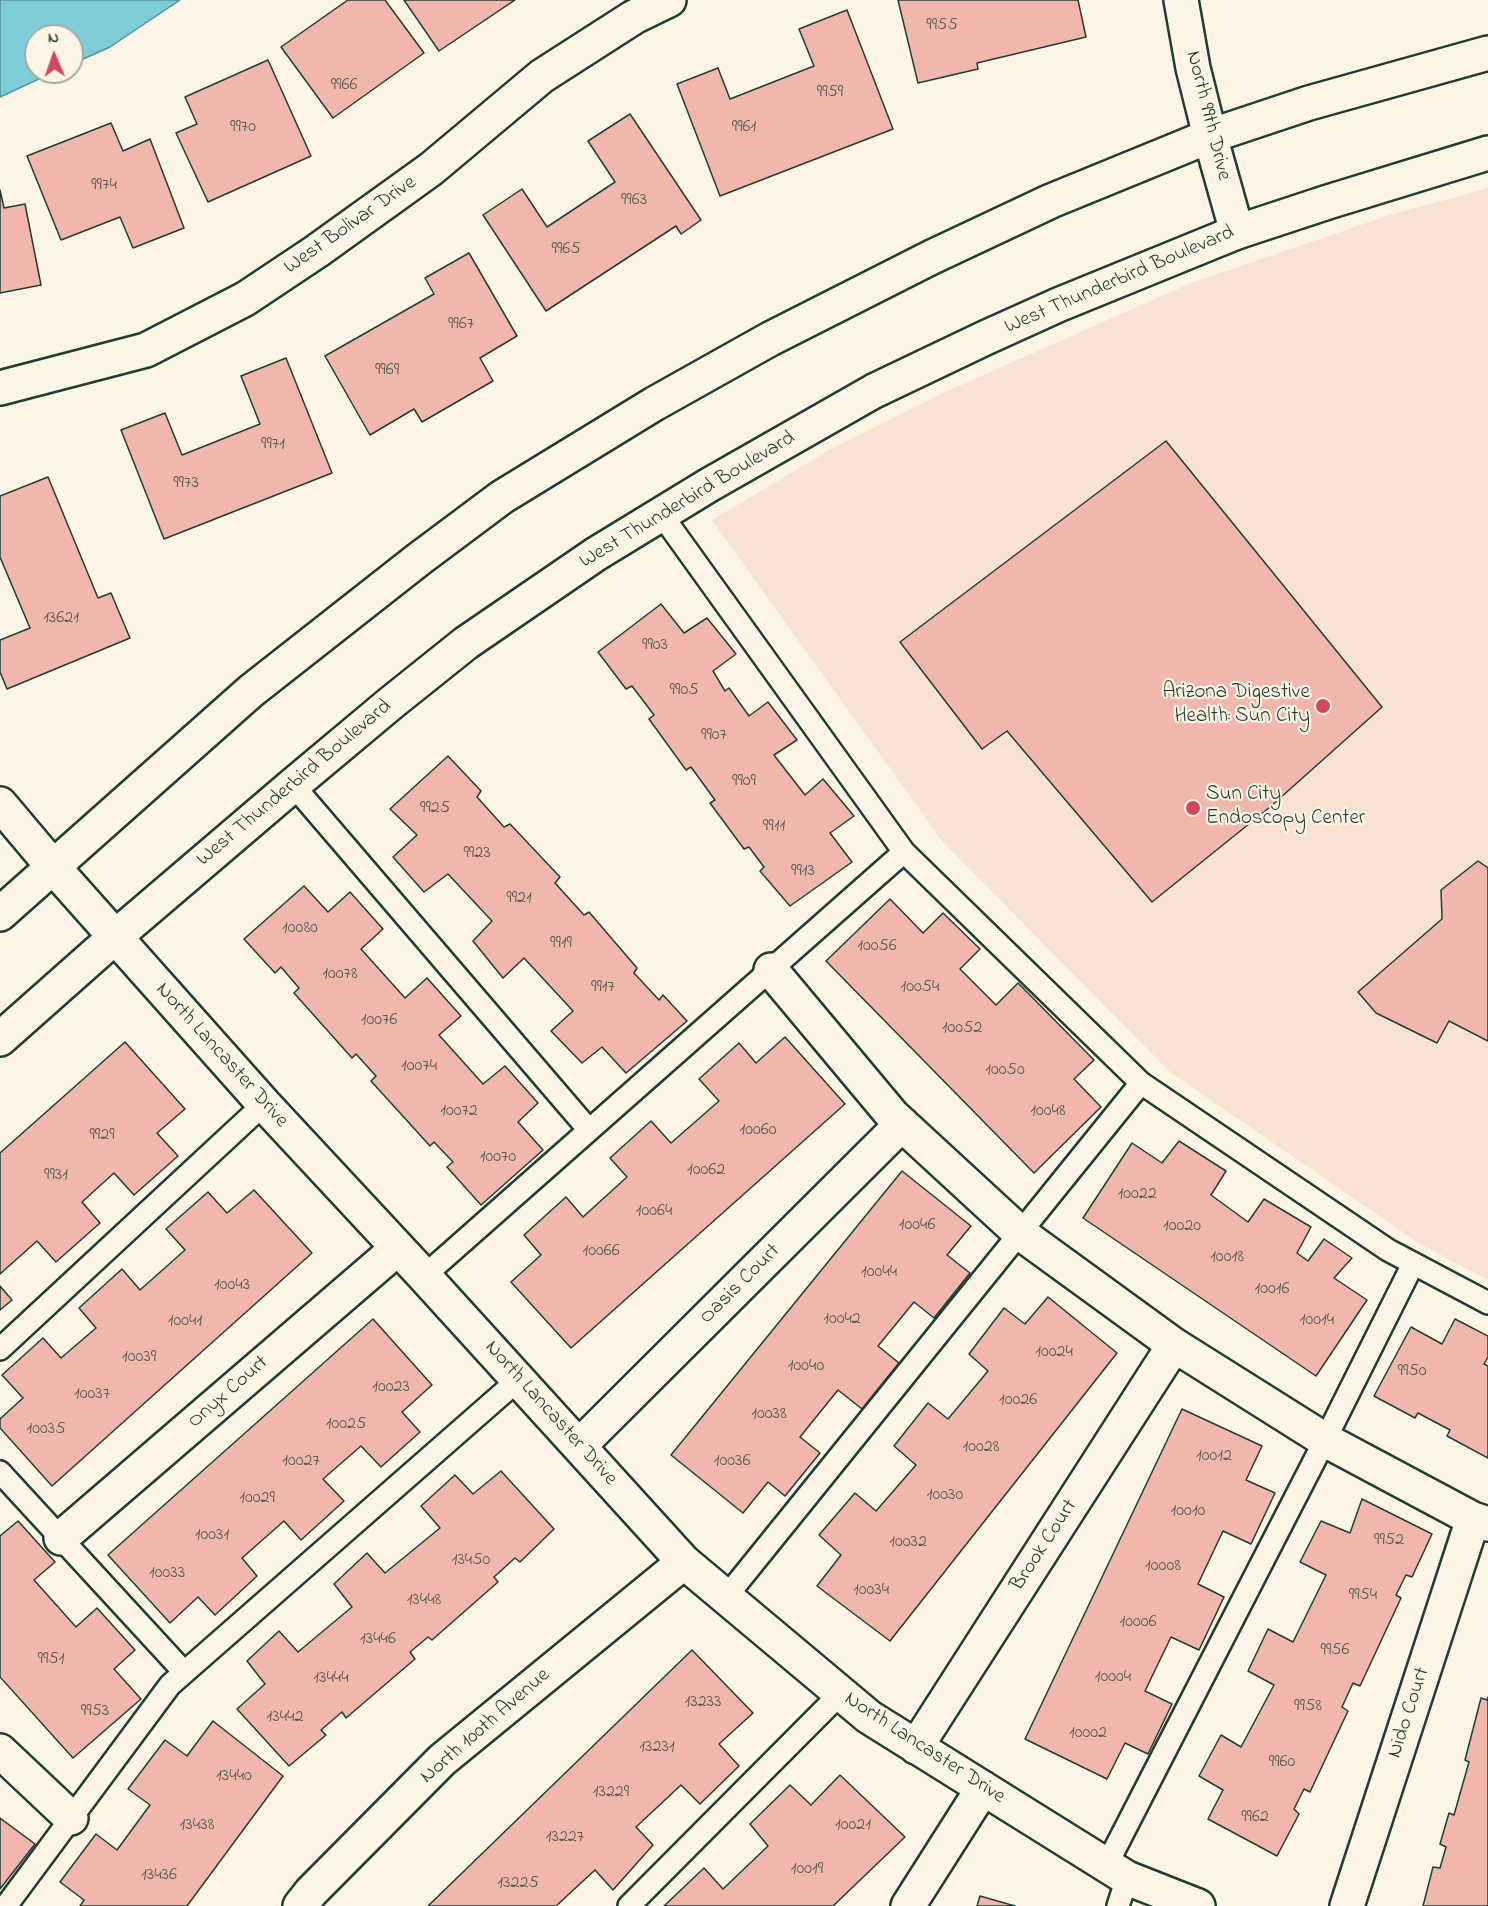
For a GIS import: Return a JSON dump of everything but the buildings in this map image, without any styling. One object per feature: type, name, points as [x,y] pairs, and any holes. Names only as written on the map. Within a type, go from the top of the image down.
[{"type":"street","name":"West Bolivar Drive","points":[[0,388],[146,350],[245,299],[317,251],[431,169],[542,76],[634,17],[669,0]]},
{"type":"street","name":"North 99th Drive","points":[[1181,0],[1193,68],[1238,232]]},
{"type":"street","points":[[0,914],[251,691],[419,559],[502,497],[654,404],[770,339],[932,257],[1051,201],[1210,136],[1309,103],[1488,54]]},
{"type":"street","name":"West Thunderbird Boulevard","points":[[0,1039],[293,785],[466,643],[596,554],[661,514],[874,391],[1058,305],[1238,232],[1339,198],[1488,153]]},
{"type":"street","name":"North Lancaster Drive","points":[[0,804],[264,1104],[684,1562],[869,1717],[983,1788],[1117,1883],[1198,1906]]},
{"type":"street","points":[[771,970],[893,1116],[1020,1233],[1174,1344],[1325,1440],[1480,1522]]},
{"type":"street","name":"Oasis Court","points":[[579,1446],[902,1124]]},
{"type":"street","name":"Onyx Court","points":[[61,1538],[398,1248]]},
{"type":"street","name":"Brook Court","points":[[916,1747],[1174,1344]]},
{"type":"street","name":"Nido Court","points":[[1347,1906],[1480,1522]]},
{"type":"street","name":"North 100th Avenue","points":[[300,1906],[311,1892],[442,1760],[684,1562]]},
{"type":"street","points":[[0,1751],[70,1818]]},
{"type":"street","points":[[908,1906],[983,1788]]},
{"type":"lane","points":[[661,514],[904,852],[1141,1083],[1388,1250],[1488,1303]]},
{"type":"lane","points":[[293,785],[589,1130]]},
{"type":"lane","points":[[424,1276],[904,852]]},
{"type":"lane","points":[[726,1597],[1141,1083]]},
{"type":"lane","points":[[0,1348],[264,1104]]},
{"type":"lane","points":[[1117,1883],[1325,1440],[1413,1263]]},
{"type":"lane","points":[[6,1906],[170,1685],[518,1380]]},
{"type":"lane","points":[[0,1473],[184,1672]]},
{"type":"lane","points":[[629,1906],[840,1694]]},
{"type":"shaded area","points":[[1488,188],[1488,1280],[1420,1244],[1170,1072],[942,841],[712,520],[833,448],[943,393],[1191,283],[1387,216]]},
{"type":"water","points":[[0,0],[180,0],[110,47],[84,59],[84,24],[24,24],[24,84],[28,84],[0,97]]},
{"type":"place","name":"Arizona Digestive Health: Sun City","points":[[1323,706]]},
{"type":"place","name":"Sun City Endoscopy Center","points":[[1193,808]]}]
